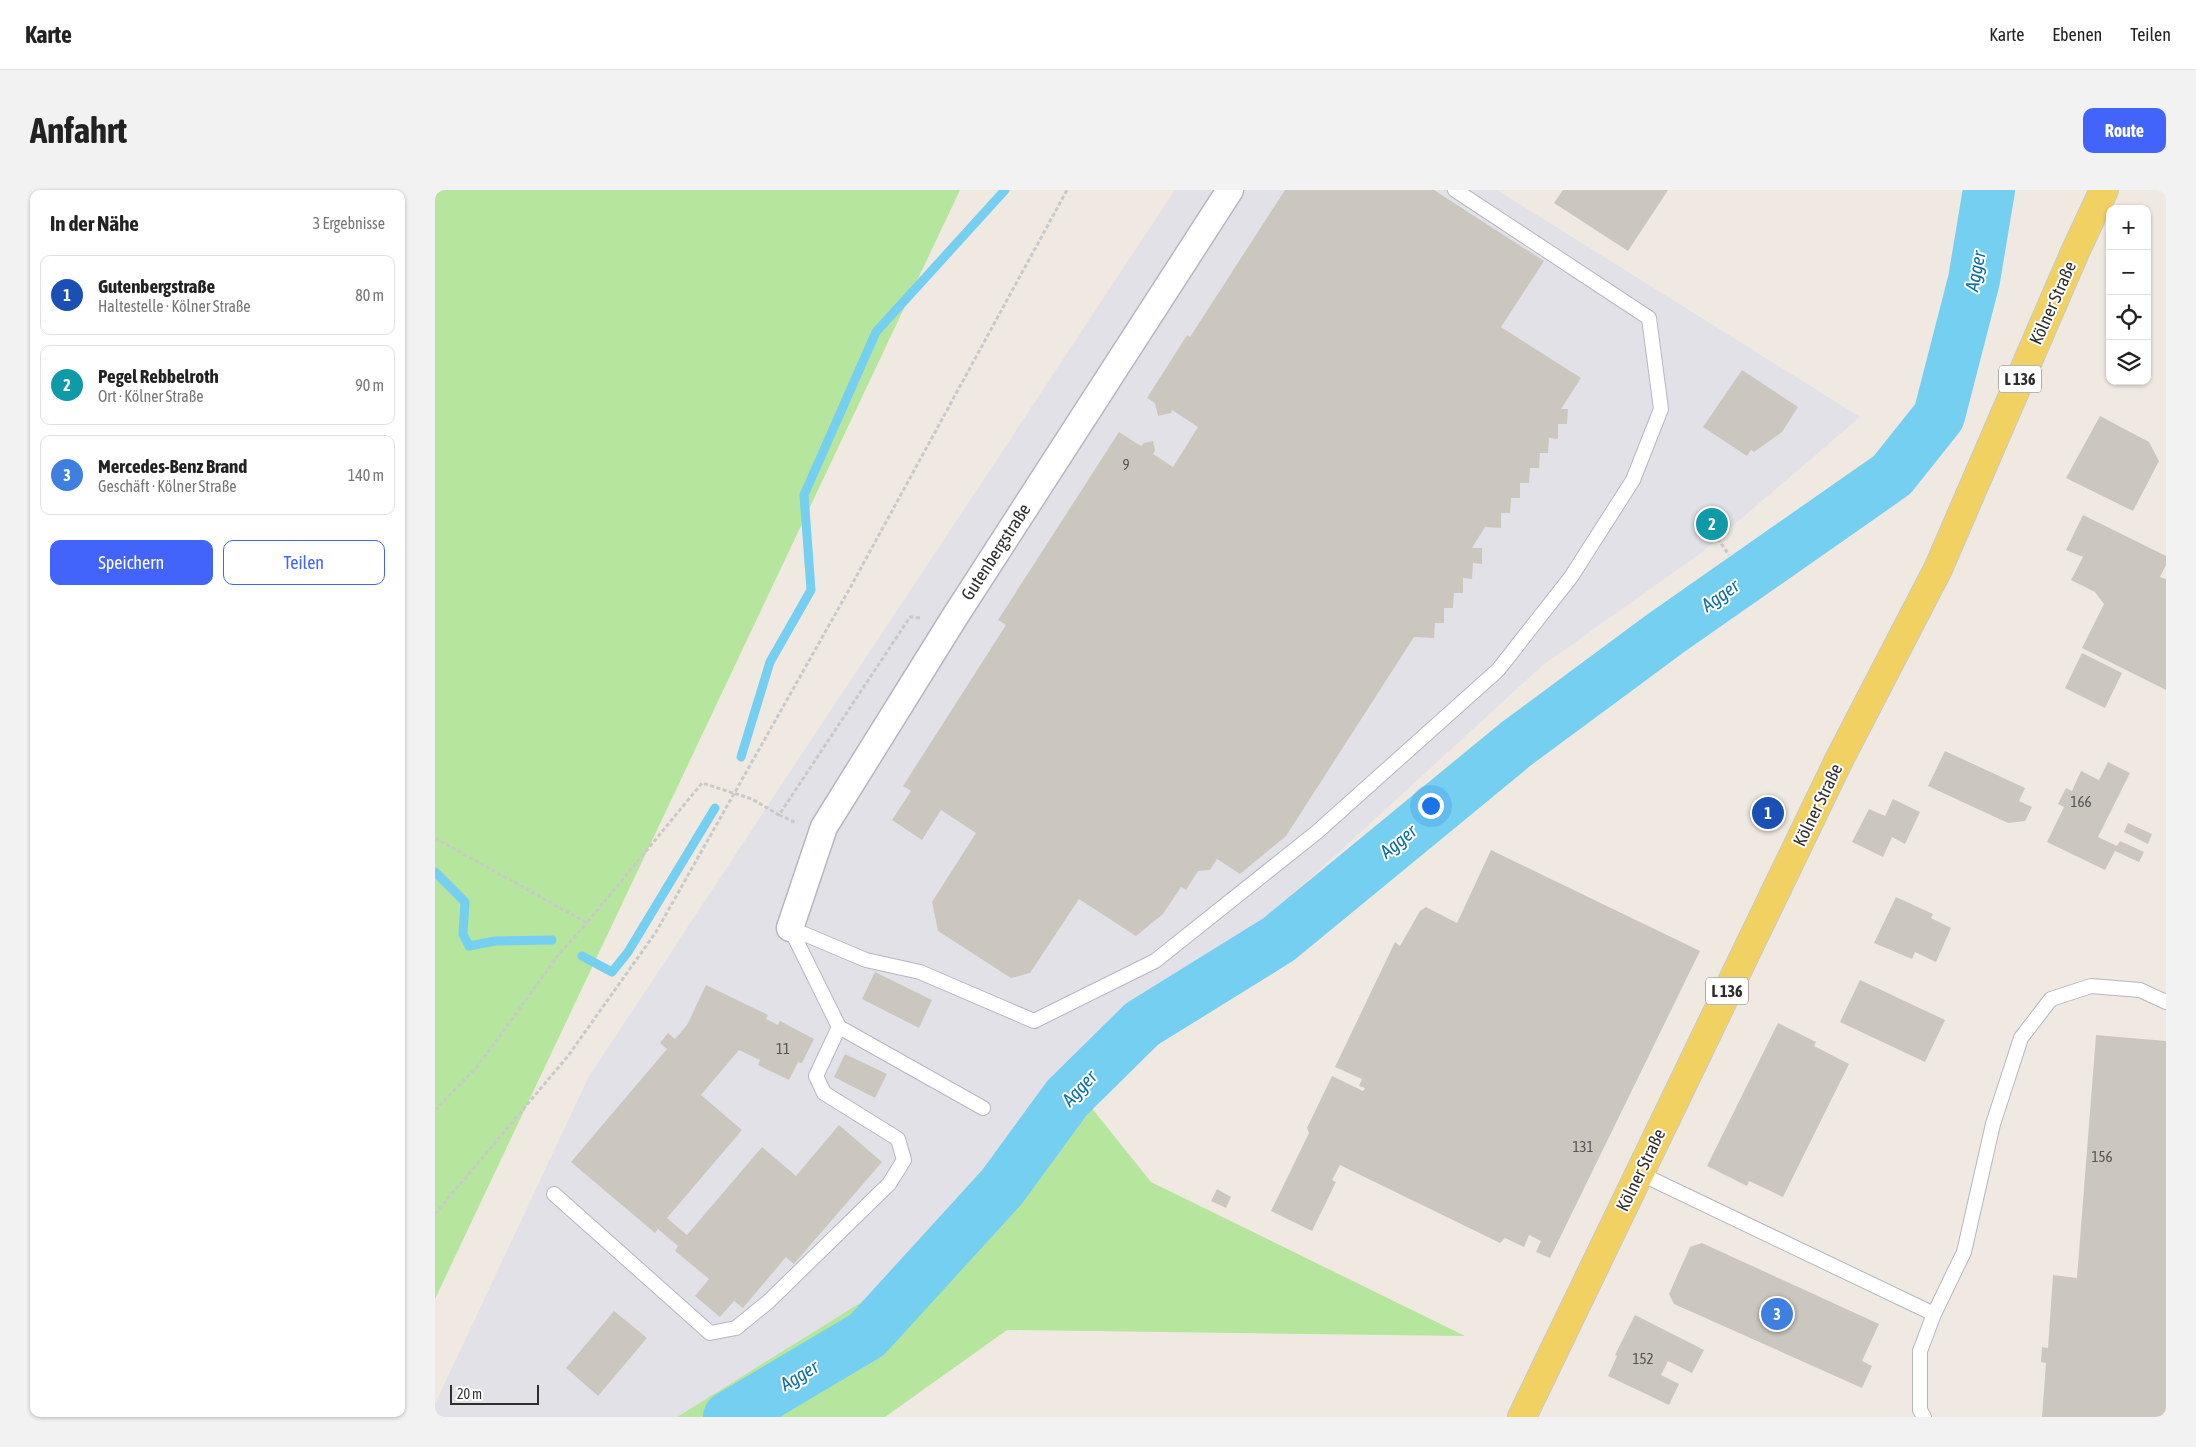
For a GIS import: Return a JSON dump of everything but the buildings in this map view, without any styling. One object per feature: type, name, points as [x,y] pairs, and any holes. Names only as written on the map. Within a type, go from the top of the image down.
[{"type":"main road","name":"Kölner Straße","points":[[1523,1417],[1839,760],[1938,568],[2082,238],[2105,190]]},
{"type":"street","name":"Gutenbergstraße","points":[[790,928],[824,826],[954,618],[1230,190]]},
{"type":"lane","points":[[790,928],[866,960],[920,972],[1034,1021],[1155,961],[1317,832],[1498,670],[1571,577],[1633,480],[1661,409],[1649,318],[1455,190]]},
{"type":"lane","points":[[790,928],[839,1027],[983,1108]]},
{"type":"lane","points":[[1924,1417],[1920,1410],[1920,1351],[1933,1314],[1963,1252],[1993,1124],[2021,1038],[2051,999],[2091,986],[2141,990],[2166,1002]]},
{"type":"lane","points":[[554,1194],[710,1333],[736,1328],[768,1302],[889,1184],[904,1160],[898,1138],[824,1094],[816,1076],[839,1027]]},
{"type":"lane","points":[[1639,1173],[1933,1314]]},
{"type":"path","points":[[435,195],[439,190]]},
{"type":"path","points":[[435,1214],[568,1056],[656,932],[850,588],[1067,190]]},
{"type":"path","points":[[1714,533],[1729,556]]},
{"type":"path","points":[[435,1110],[477,1067],[560,953],[587,923],[702,782],[752,800],[779,815],[910,617],[954,618]]},
{"type":"path","points":[[435,838],[587,923]]},
{"type":"shaded area","points":[[1175,190],[1497,190],[1860,417],[1701,553],[1543,665],[1291,896],[1066,1076],[868,1298],[677,1417],[435,1417],[435,1404],[589,1076]]},
{"type":"green space","points":[[435,190],[960,190],[435,1299]]},
{"type":"green space","points":[[1066,1076],[1151,1182],[1465,1336],[1007,1330],[885,1417],[677,1417],[868,1298]]},
{"type":"waterway","points":[[741,757],[770,662],[811,590],[804,495],[876,332],[1005,190]]},
{"type":"waterway","name":"Agger","points":[[729,1417],[867,1335],[1002,1187],[1067,1098],[1142,1024],[1279,939],[1516,744],[1666,633],[1892,475],[1939,416],[1974,280],[1989,190]]},
{"type":"waterway","points":[[582,956],[612,972],[628,952],[715,808]]},
{"type":"waterway","points":[[435,872],[465,902],[463,934],[469,946],[495,941],[552,940]]},
{"type":"place","name":"Pegel Rebbelroth","points":[[1712,524]]},
{"type":"place","name":"Gutenbergstraße","points":[[1768,813]]},
{"type":"place","name":"Mercedes-Benz Brand","points":[[1777,1314]]}]
